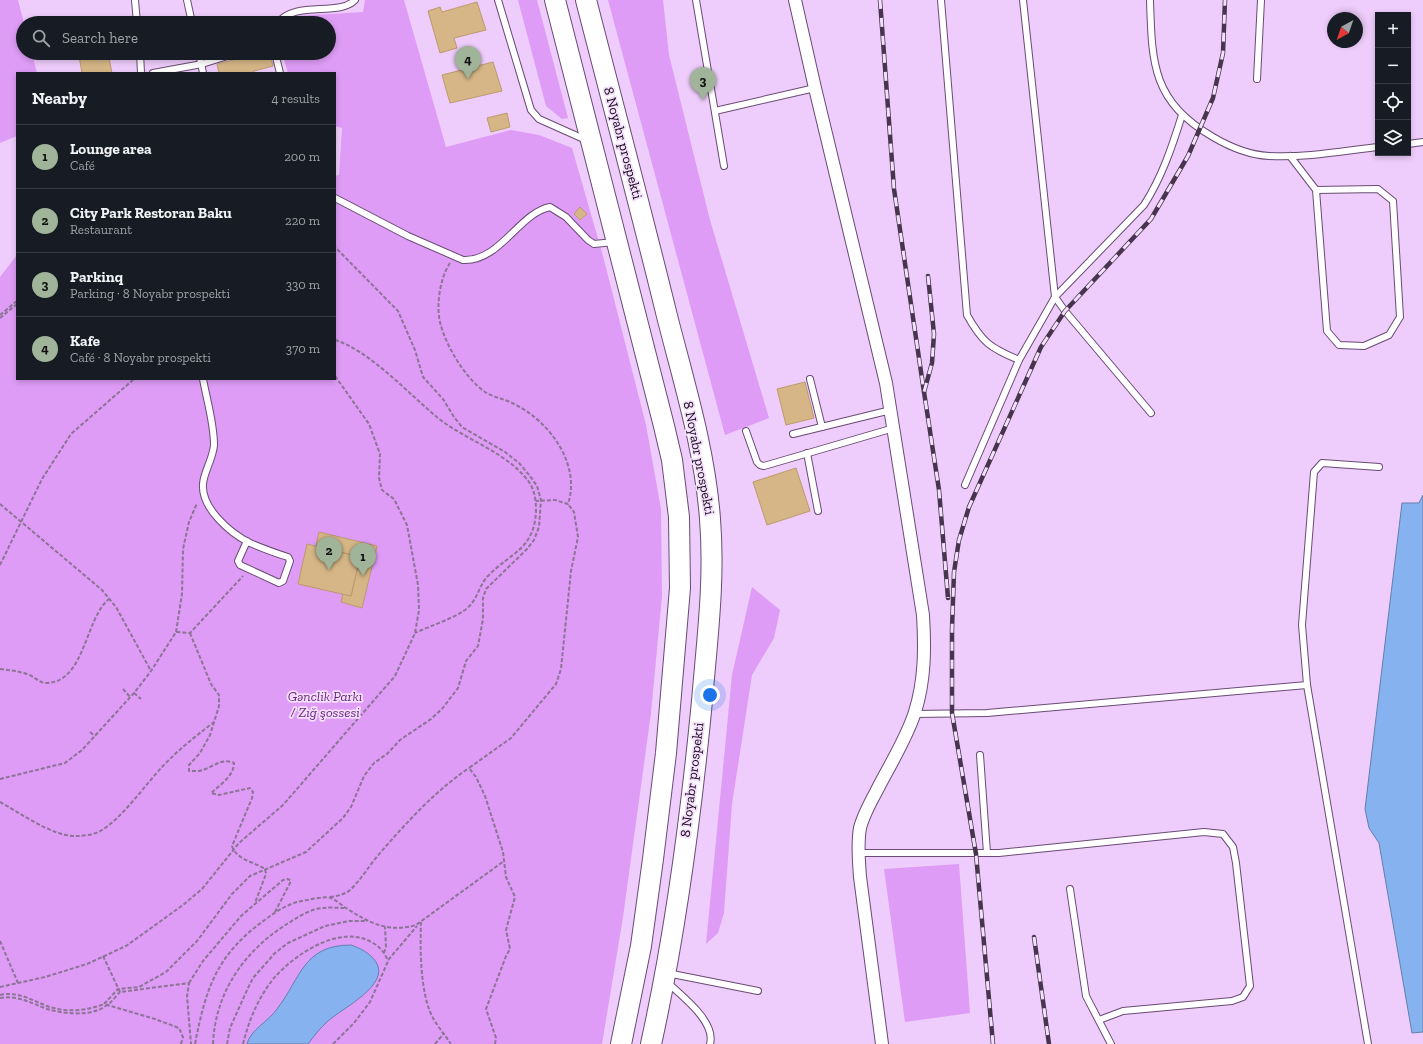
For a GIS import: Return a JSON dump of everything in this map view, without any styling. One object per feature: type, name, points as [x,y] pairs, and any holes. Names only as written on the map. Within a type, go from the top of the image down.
[{"type":"highway","name":"8 Noyabr prospekti","points":[[555,0],[593,144],[616,242],[672,460],[679,517],[680,588],[666,753],[641,946],[621,1044]]},
{"type":"highway","name":"8 Noyabr prospekti","points":[[586,0],[693,420],[708,493],[710,520],[712,592],[696,759],[666,976],[651,1044]]},
{"type":"street","points":[[795,0],[875,335],[891,410],[923,615],[925,637],[921,690],[914,714],[870,803],[860,828],[858,853],[882,1044]]},
{"type":"lane","points":[[135,0],[136,16]]},
{"type":"lane","points":[[187,0],[190,16]]},
{"type":"lane","points":[[285,16],[290,11],[340,6],[352,3],[355,0]]},
{"type":"lane","points":[[498,0],[531,110],[539,119],[593,144]]},
{"type":"lane","points":[[696,0],[724,166]]},
{"type":"lane","points":[[941,0],[967,315],[978,335],[998,352],[1019,360]]},
{"type":"lane","points":[[1023,0],[1055,297],[1152,414]]},
{"type":"lane","points":[[1150,0],[1151,49],[1157,72],[1166,94],[1182,115],[1211,136],[1246,152],[1268,156],[1290,156],[1375,147]]},
{"type":"lane","points":[[1257,79],[1261,0]]},
{"type":"lane","points":[[141,60],[142,72]]},
{"type":"lane","points":[[201,60],[203,72]]},
{"type":"lane","points":[[158,72],[202,64],[215,60]]},
{"type":"lane","points":[[277,60],[280,72]]},
{"type":"lane","points":[[715,111],[815,88]]},
{"type":"lane","points":[[966,485],[1019,360],[1055,297],[1144,205],[1155,188],[1164,169],[1182,115]]},
{"type":"lane","points":[[1411,144],[1423,142]]},
{"type":"lane","points":[[1290,156],[1316,190],[1327,331],[1339,345],[1364,346],[1389,335],[1400,317],[1393,201],[1378,189],[1316,190]]},
{"type":"lane","points":[[336,199],[408,236],[463,260],[473,260],[489,253],[539,212],[550,207],[566,217],[588,240],[594,244],[616,242]]},
{"type":"lane","points":[[810,379],[822,427]]},
{"type":"lane","points":[[203,380],[214,434],[214,448],[203,482],[204,495],[209,506],[223,523],[247,541],[288,557],[290,561],[283,581],[279,583],[240,565],[238,561],[247,541]]},
{"type":"lane","points":[[793,434],[891,410]]},
{"type":"lane","points":[[746,431],[760,465],[764,466],[894,428]]},
{"type":"lane","points":[[807,453],[818,511]]},
{"type":"lane","points":[[1368,1044],[1307,685],[1302,625],[1314,472],[1322,463],[1379,467]]},
{"type":"lane","points":[[914,714],[987,713],[1307,685]]},
{"type":"lane","points":[[980,755],[987,854]]},
{"type":"lane","points":[[858,853],[987,854],[1204,832],[1223,834],[1233,847],[1250,986],[1243,996],[1232,1001],[1123,1010],[1099,1020]]},
{"type":"lane","points":[[1070,889],[1086,996],[1111,1044]]},
{"type":"lane","points":[[666,976],[758,991]]},
{"type":"lane","points":[[666,976],[707,1023],[712,1038],[710,1044]]},
{"type":"path","points":[[0,996],[15,994],[49,1007],[70,1010],[88,1010],[104,1004],[119,991],[139,987],[166,972],[197,941],[243,881],[265,869],[306,852],[343,818],[351,807],[364,776],[374,762],[387,754],[400,740],[431,719],[451,697],[458,688],[466,661],[478,646],[483,619],[483,598],[486,589],[519,558],[534,540],[539,527],[541,500],[537,486],[519,463],[505,452],[462,426],[454,417],[440,394],[423,377],[415,350],[398,311],[336,248]]},
{"type":"path","points":[[452,260],[448,266],[443,282],[438,307],[440,322],[450,347],[465,372],[484,392],[516,404],[541,423],[552,435],[561,449],[571,476],[571,495],[568,504]]},
{"type":"path","points":[[0,316],[16,303]]},
{"type":"path","points":[[336,340],[342,342],[376,364],[439,418],[464,436],[513,464],[529,483],[536,501],[535,526],[527,542],[487,576],[477,597],[464,611],[415,633]]},
{"type":"path","points":[[0,987],[87,964],[126,946],[183,905],[202,889],[233,850],[283,805],[395,676],[415,633],[419,610],[418,584],[407,525],[394,499],[382,490],[379,478],[380,454],[368,424],[336,377]]},
{"type":"path","points":[[0,565],[42,479],[71,434],[132,380]]},
{"type":"path","points":[[0,779],[65,763],[82,750],[134,693],[151,671],[176,632],[184,577],[182,561],[184,539],[193,509],[204,495]]},
{"type":"path","points":[[195,1044],[203,1004],[211,984],[228,953],[245,934],[275,912],[296,901],[342,895],[350,890],[380,853],[422,807],[447,785],[511,738],[556,684],[561,669],[571,571],[578,537],[574,512],[568,504],[562,501],[536,501]]},
{"type":"path","points":[[0,504],[102,590],[116,607],[151,671]]},
{"type":"path","points":[[190,634],[240,580],[248,569]]},
{"type":"path","points":[[0,669],[28,674],[44,683],[50,683],[60,678],[77,664],[90,633],[93,619],[103,604],[109,599]]},
{"type":"path","points":[[176,632],[190,634]]},
{"type":"path","points":[[190,634],[211,684],[219,695],[219,706],[210,735],[200,753],[189,765],[189,771],[199,771],[222,762],[230,761],[234,763],[234,768],[226,780],[211,793],[219,795],[250,788],[253,792],[252,798],[233,840],[233,850],[242,858],[265,869]]},
{"type":"path","points":[[123,690],[130,697]]},
{"type":"path","points":[[134,693],[141,699]]},
{"type":"path","points":[[0,802],[43,826],[58,832],[73,836],[101,830],[121,812],[186,743],[215,721]]},
{"type":"path","points":[[90,732],[95,736]]},
{"type":"path","points":[[469,768],[476,777],[485,796],[500,841],[506,877],[515,896],[506,930],[510,949],[486,1009],[496,1038],[495,1044]]},
{"type":"path","points":[[333,1044],[354,1022],[370,1002],[388,961],[421,922],[504,861]]},
{"type":"path","points":[[254,903],[266,874],[265,869]]},
{"type":"path","points":[[191,1044],[187,996],[189,983],[217,944],[240,916],[283,880],[288,879],[291,881],[275,912]]},
{"type":"path","points":[[330,897],[369,922],[385,927],[403,929],[421,922]]},
{"type":"path","points":[[213,1044],[213,1032],[221,1001],[236,971],[249,954],[278,930],[305,913],[323,908],[346,908]]},
{"type":"path","points":[[227,1044],[230,1028],[253,978],[275,953],[288,943],[325,926],[349,921],[369,922]]},
{"type":"path","points":[[421,922],[420,944],[423,981],[433,1018],[451,1044]]},
{"type":"path","points":[[384,954],[386,947],[385,927]]},
{"type":"path","points":[[243,1044],[253,1011],[264,991],[274,978],[304,952],[329,940],[352,937],[367,939],[375,944],[388,961]]},
{"type":"path","points":[[0,941],[18,983]]},
{"type":"path","points":[[103,956],[119,991]]},
{"type":"path","points":[[0,996],[15,996],[48,1009],[70,1013],[89,1013],[107,1006],[119,991],[189,983]]},
{"type":"path","points":[[104,1004],[155,1019],[179,1028],[183,1037],[181,1044]]},
{"type":"path","points":[[435,1044],[444,1033]]},
{"type":"green space","points":[[0,0],[18,0],[22,16],[16,16],[16,60],[34,60],[37,72],[16,72],[16,136],[0,143]]},
{"type":"green space","name":"Gənclik Parkı / Zığ şossesi","points":[[365,0],[404,0],[446,147],[511,130],[539,135],[572,148],[603,256],[646,425],[661,509],[662,596],[651,713],[623,917],[602,1044],[0,1044],[0,277],[16,256],[16,380],[336,380],[336,176],[339,175],[342,128],[336,126],[336,72],[288,72],[284,60],[336,60],[336,16],[296,16],[363,12]]},
{"type":"green space","points":[[518,0],[537,0],[568,118],[562,119],[546,106]]},
{"type":"green space","points":[[608,0],[663,0],[669,55],[710,220],[769,418],[725,435]]},
{"type":"green space","points":[[752,587],[780,610],[774,638],[752,675],[732,804],[724,913],[718,933],[706,944],[732,675]]},
{"type":"green space","points":[[959,864],[970,1013],[905,1022],[884,869]]},
{"type":"water","points":[[1423,495],[1423,1032],[1412,1033],[1379,843],[1369,828],[1365,809],[1402,503],[1419,503]]},
{"type":"water","points":[[351,945],[368,953],[376,962],[379,971],[377,979],[371,988],[328,1021],[308,1044],[247,1044],[252,1034],[274,1013],[298,975],[313,957],[335,946]]},
{"type":"building","points":[[477,2],[486,30],[454,38],[457,48],[440,53],[428,11],[440,7],[442,12]]},
{"type":"building","points":[[80,60],[109,60],[112,72],[82,72]]},
{"type":"building","points":[[233,60],[272,60],[273,66],[254,72],[219,72],[217,64]]},
{"type":"building","points":[[493,62],[502,91],[450,103],[442,75]]},
{"type":"building","points":[[507,113],[510,127],[491,132],[487,118]]},
{"type":"building","points":[[580,207],[587,214],[580,220],[574,214]]},
{"type":"building","points":[[805,382],[814,418],[786,425],[777,389]]},
{"type":"building","points":[[796,468],[810,511],[767,525],[753,482]]},
{"type":"building","points":[[319,532],[377,546],[362,608],[341,602],[343,594],[351,596],[360,557],[316,546]]},
{"type":"building","points":[[307,544],[360,557],[351,596],[298,584]]},
{"type":"railway","points":[[880,0],[894,189],[924,392]]},
{"type":"railway","points":[[993,1044],[976,854],[952,713],[954,572],[959,540],[969,507],[1041,347],[1065,311],[1151,219],[1188,156],[1213,98],[1223,53],[1225,0]]},
{"type":"railway","points":[[928,276],[934,334],[932,363],[924,392],[939,490],[948,598]]},
{"type":"railway","points":[[1034,937],[1049,1044]]},
{"type":"place","name":"Kafe","points":[[468,79]]},
{"type":"place","name":"Parkinq","points":[[703,100]]},
{"type":"place","name":"City Park Restoran Baku","points":[[329,570]]},
{"type":"place","name":"Lounge area","points":[[363,576]]}]
